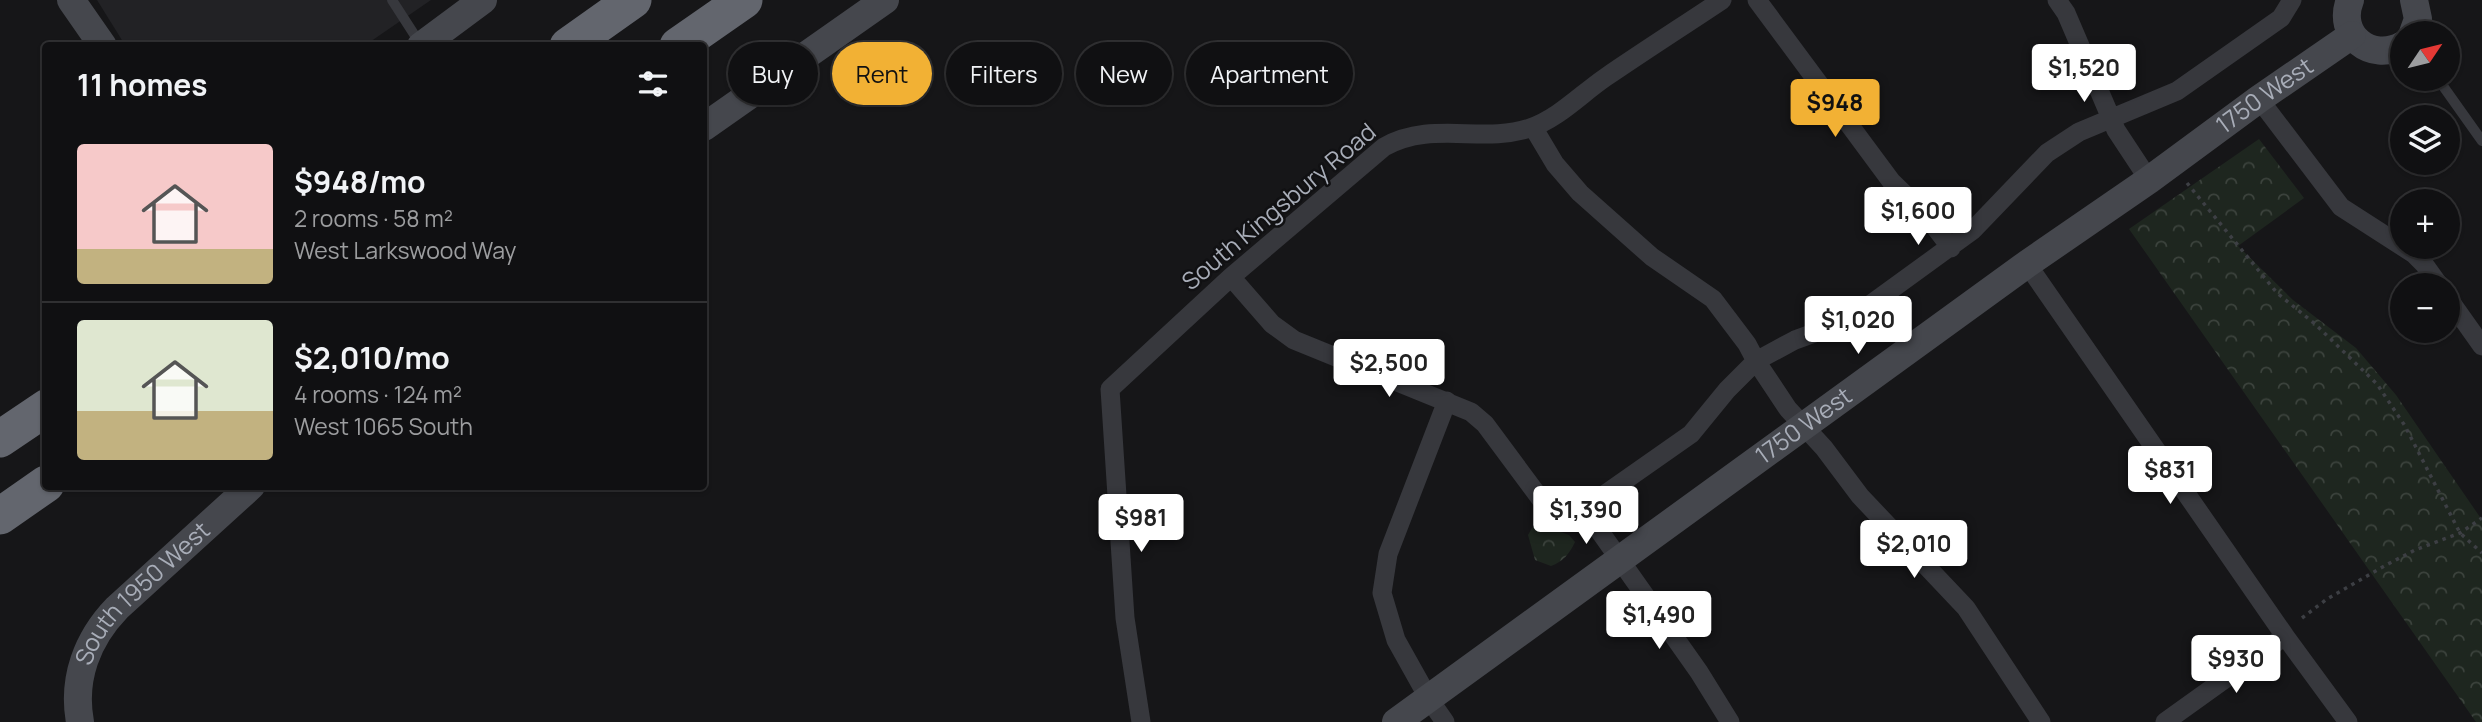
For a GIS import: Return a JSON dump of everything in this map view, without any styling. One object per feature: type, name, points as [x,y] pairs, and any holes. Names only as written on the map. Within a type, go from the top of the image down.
[{"type":"highway","points":[[574,42],[633,0]]},
{"type":"highway","points":[[684,42],[744,0]]},
{"type":"highway","points":[[0,439],[42,411]]},
{"type":"highway","points":[[0,516],[42,487]]},
{"type":"main road","points":[[71,0],[100,42]]},
{"type":"main road","points":[[425,42],[483,0]]},
{"type":"main road","points":[[707,125],[885,0]]},
{"type":"main road","points":[[2350,0],[2346,14],[2352,35],[2368,49],[2390,51]]},
{"type":"main road","points":[[2414,0],[2417,21]]},
{"type":"main road","name":"1750 West","points":[[1396,722],[2027,264],[2352,35]]},
{"type":"main road","name":"South 1950 West","points":[[80,722],[80,671],[90,643],[98,631],[117,608],[247,490]]},
{"type":"street","name":"South Kingsbury Road","points":[[1140,722],[1125,618],[1110,389],[1231,277],[1366,160],[1397,139],[1426,132],[1500,133],[1533,127],[1547,121],[1606,77],[1722,0]]},
{"type":"street","points":[[1757,0],[1891,181],[1925,214],[1951,248]]},
{"type":"street","points":[[2057,0],[2066,13],[2111,119],[2149,180]]},
{"type":"street","points":[[1231,277],[1272,324],[1288,336],[1471,412],[1485,424],[1542,502],[1555,514],[1568,517],[1584,509],[1691,433],[1756,361],[1795,340],[1847,321],[1951,248],[1973,230],[2047,153],[2079,132],[2177,91],[2281,18],[2292,1]]},
{"type":"street","points":[[2259,99],[2342,207],[2414,254],[2431,273]]},
{"type":"street","points":[[1533,127],[1555,164],[1580,193],[1652,257],[1713,299],[1747,344],[1788,409],[1825,448],[1860,496],[1966,608],[2041,722]]},
{"type":"street","points":[[2027,264],[2285,636],[2348,722]]},
{"type":"street","points":[[2460,315],[2482,345]]},
{"type":"street","points":[[1445,722],[1396,640],[1382,593],[1388,554],[1447,401]]},
{"type":"street","points":[[1584,509],[1699,672],[1730,722]]},
{"type":"street","points":[[2165,722],[2285,636]]},
{"type":"lane","points":[[392,0],[419,42]]},
{"type":"lane","points":[[2447,91],[2482,141]]},
{"type":"path","points":[[2187,183],[2277,293],[2315,324],[2377,384],[2405,426],[2460,533],[2482,553]]},
{"type":"path","points":[[2302,618],[2327,599],[2388,564],[2415,550],[2460,533],[2482,518]]},
{"type":"shaded area","points":[[97,0],[431,0],[370,42],[123,42]]},
{"type":"green space","points":[[2259,139],[2304,198],[2238,246],[2293,300],[2356,348],[2396,395],[2482,520],[2482,722],[2476,722],[2129,229]]},
{"type":"green space","points":[[1538,524],[1569,535],[1575,542],[1566,557],[1551,566],[1535,560],[1528,535]]}]
